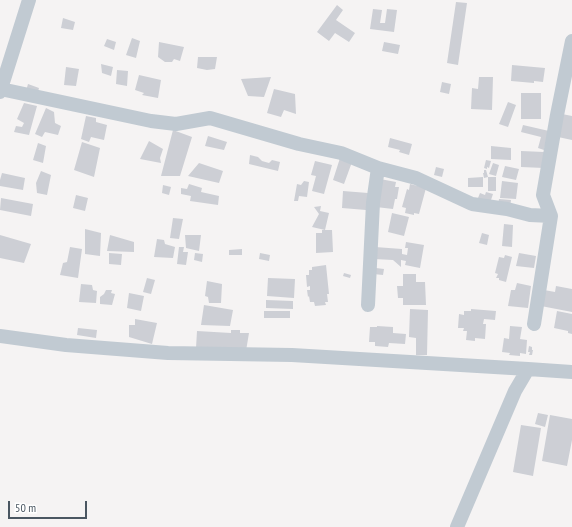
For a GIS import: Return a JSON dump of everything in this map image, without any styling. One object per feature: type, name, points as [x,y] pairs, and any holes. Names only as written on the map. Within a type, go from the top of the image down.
[{"type":"street","points":[[29,0],[1,91],[151,121],[176,124],[210,118],[299,144],[341,153],[378,168],[416,178],[472,204],[530,215],[551,216]]},
{"type":"street","points":[[534,324],[551,216],[543,195],[572,41]]},
{"type":"street","points":[[368,305],[372,202],[378,168]]},
{"type":"street","points":[[0,336],[66,345],[168,353],[292,355],[572,372]]},
{"type":"street","points":[[457,527],[515,391],[528,369]]},
{"type":"building","points":[[456,2],[467,3],[458,65],[447,63]]},
{"type":"building","points":[[337,5],[343,10],[336,20],[355,33],[349,42],[335,33],[329,41],[317,32]]},
{"type":"building","points":[[373,9],[382,10],[380,23],[385,23],[387,9],[397,10],[394,32],[370,29]]},
{"type":"building","points":[[63,18],[75,22],[73,30],[61,28]]},
{"type":"building","points":[[132,38],[140,41],[136,58],[126,55]]},
{"type":"building","points":[[107,39],[116,42],[114,50],[104,46]]},
{"type":"building","points":[[159,42],[184,47],[180,61],[174,59],[172,62],[165,62],[158,57]]},
{"type":"building","points":[[384,42],[400,45],[398,54],[382,51]]},
{"type":"building","points":[[198,57],[217,57],[215,69],[207,70],[197,68]]},
{"type":"building","points":[[101,64],[113,67],[111,76],[102,73]]},
{"type":"building","points":[[512,65],[545,68],[543,82],[534,81],[534,83],[511,81]]},
{"type":"building","points":[[66,67],[79,69],[76,86],[64,85]]},
{"type":"building","points":[[117,70],[128,71],[127,86],[116,84]]},
{"type":"building","points":[[139,75],[161,80],[158,98],[142,95],[144,93],[135,90]]},
{"type":"building","points":[[271,77],[264,97],[248,96],[241,79]]},
{"type":"building","points":[[479,77],[493,77],[492,110],[471,109],[472,88],[478,89]]},
{"type":"building","points":[[442,82],[451,84],[449,94],[440,92]]},
{"type":"building","points":[[28,84],[39,88],[37,95],[26,91]]},
{"type":"building","points":[[274,89],[295,94],[296,114],[284,110],[281,117],[267,113]]},
{"type":"building","points":[[521,93],[541,93],[541,119],[521,119]]},
{"type":"building","points":[[508,102],[516,105],[508,127],[499,124]]},
{"type":"building","points":[[24,103],[37,106],[29,135],[14,132],[16,126],[22,127],[24,123],[17,119]]},
{"type":"building","points":[[46,108],[54,112],[55,123],[61,126],[58,135],[45,132],[42,137],[35,134]]},
{"type":"building","points":[[562,114],[572,116],[572,140],[558,137]]},
{"type":"building","points":[[86,116],[96,118],[96,122],[107,125],[104,140],[91,137],[89,142],[81,139]]},
{"type":"building","points":[[523,125],[549,131],[544,150],[538,148],[541,137],[521,132]]},
{"type":"building","points":[[173,130],[192,137],[180,176],[161,176]]},
{"type":"building","points":[[208,136],[227,142],[224,150],[205,146]]},
{"type":"building","points":[[390,138],[412,144],[409,155],[399,152],[400,150],[388,147]]},
{"type":"building","points":[[149,141],[163,149],[160,158],[161,163],[140,159]]},
{"type":"building","points":[[82,142],[100,148],[94,177],[74,170]]},
{"type":"building","points":[[38,143],[46,146],[43,163],[33,160]]},
{"type":"building","points":[[491,146],[511,148],[511,160],[491,159]]},
{"type":"building","points":[[521,151],[544,152],[544,168],[521,167]]},
{"type":"building","points":[[250,155],[258,157],[262,161],[269,163],[272,160],[280,162],[278,171],[249,164]]},
{"type":"building","points":[[340,158],[352,162],[344,184],[333,180]]},
{"type":"building","points":[[486,160],[491,161],[489,168],[487,167],[487,169],[484,168]]},
{"type":"building","points":[[315,161],[332,165],[324,194],[312,191],[316,176],[311,175]]},
{"type":"building","points":[[199,163],[223,171],[219,183],[188,176]]},
{"type":"building","points":[[493,163],[499,165],[496,176],[489,174]]},
{"type":"building","points":[[505,166],[519,169],[516,180],[502,177]]},
{"type":"building","points":[[436,167],[444,169],[442,177],[434,175]]},
{"type":"building","points":[[484,170],[486,170],[488,177],[484,178]]},
{"type":"building","points":[[41,171],[51,175],[47,195],[37,193],[36,183]]},
{"type":"building","points":[[2,173],[25,178],[23,190],[0,186]]},
{"type":"building","points":[[483,177],[483,187],[468,187],[468,178]]},
{"type":"building","points":[[488,177],[496,177],[496,191],[488,191]]},
{"type":"building","points":[[380,179],[396,182],[395,187],[399,187],[397,199],[395,199],[393,209],[376,207]]},
{"type":"building","points":[[304,181],[309,182],[307,197],[299,196],[298,201],[294,201],[297,184],[301,185]]},
{"type":"building","points":[[502,181],[518,183],[516,199],[500,198]]},
{"type":"building","points":[[189,184],[202,188],[201,192],[219,196],[218,205],[190,201],[191,196],[181,194],[181,188],[187,189]]},
{"type":"building","points":[[410,184],[426,188],[419,214],[414,213],[414,215],[405,213],[406,208],[402,207]]},
{"type":"building","points":[[163,185],[171,187],[169,195],[162,193]]},
{"type":"building","points":[[343,191],[368,193],[366,210],[342,208]]},
{"type":"building","points":[[486,192],[493,194],[490,203],[479,200],[480,198],[478,198],[480,193],[485,195]]},
{"type":"building","points":[[76,195],[88,198],[85,211],[73,208]]},
{"type":"building","points":[[1,198],[33,204],[31,216],[0,210]]},
{"type":"building","points":[[499,199],[511,200],[510,208],[498,206]]},
{"type":"building","points":[[321,206],[320,211],[329,213],[325,230],[312,227],[319,214],[314,207]]},
{"type":"building","points":[[392,213],[409,217],[404,236],[388,232]]},
{"type":"building","points":[[173,218],[183,219],[179,239],[170,238]]},
{"type":"building","points":[[504,224],[513,225],[512,247],[502,246]]},
{"type":"building","points":[[85,229],[101,233],[100,256],[85,254]]},
{"type":"building","points":[[322,230],[332,230],[333,252],[316,253],[316,233],[322,233]]},
{"type":"building","points":[[482,233],[489,235],[487,245],[479,243]]},
{"type":"building","points":[[0,235],[31,244],[24,263],[0,258]]},
{"type":"building","points":[[110,235],[134,242],[134,252],[107,251]]},
{"type":"building","points":[[185,235],[201,235],[199,251],[186,248]]},
{"type":"building","points":[[157,239],[164,240],[165,244],[175,247],[173,258],[154,257]]},
{"type":"building","points":[[406,242],[424,245],[420,268],[405,265],[406,261],[401,260],[401,267],[393,260],[374,259],[375,247],[402,249],[402,254],[407,255],[408,248],[405,248]]},
{"type":"building","points":[[70,247],[82,249],[78,278],[60,275],[63,263],[67,262]]},
{"type":"building","points":[[179,247],[184,247],[183,252],[188,252],[186,265],[177,264]]},
{"type":"building","points":[[242,249],[242,255],[229,255],[229,250]]},
{"type":"building","points":[[109,253],[122,254],[121,265],[109,264]]},
{"type":"building","points":[[195,253],[203,254],[202,262],[194,260]]},
{"type":"building","points":[[260,253],[270,255],[269,261],[259,259]]},
{"type":"building","points":[[519,253],[536,256],[534,268],[516,266]]},
{"type":"building","points":[[505,255],[512,257],[506,282],[496,278],[498,274],[495,273],[499,257],[504,258]]},
{"type":"building","points":[[326,265],[329,294],[327,294],[328,302],[325,302],[326,305],[315,306],[314,302],[310,302],[309,296],[308,297],[307,290],[310,290],[310,286],[307,287],[306,275],[309,275],[309,270],[312,270],[312,267]]},
{"type":"building","points":[[376,268],[384,269],[383,275],[373,274]]},
{"type":"building","points":[[344,273],[351,275],[350,278],[343,276]]},
{"type":"building","points":[[403,274],[416,274],[416,282],[425,282],[426,305],[403,305],[403,298],[398,298],[397,286],[403,286]]},
{"type":"building","points":[[147,278],[155,280],[151,294],[143,292]]},
{"type":"building","points":[[268,278],[295,279],[294,298],[267,296]]},
{"type":"building","points":[[207,281],[222,284],[221,303],[209,303],[208,297],[205,296]]},
{"type":"building","points":[[517,283],[531,286],[528,308],[508,306],[511,290],[515,290]]},
{"type":"building","points":[[81,284],[92,285],[93,290],[97,291],[96,303],[79,302]]},
{"type":"building","points":[[556,286],[572,289],[572,312],[541,306],[544,290],[555,292]]},
{"type":"building","points":[[106,290],[112,290],[111,293],[115,294],[112,305],[100,304],[100,297]]},
{"type":"building","points":[[129,293],[144,296],[141,311],[127,308]]},
{"type":"building","points":[[266,300],[293,301],[293,309],[266,308]]},
{"type":"building","points":[[204,305],[233,310],[230,326],[201,325]]},
{"type":"building","points":[[410,309],[428,310],[427,355],[416,355],[416,338],[409,337]]},
{"type":"building","points":[[471,309],[496,311],[495,320],[484,319],[483,324],[486,324],[485,339],[475,338],[475,341],[466,340],[467,331],[463,331],[464,328],[458,328],[459,314],[464,315],[464,311],[471,311]]},
{"type":"building","points":[[264,311],[290,311],[290,318],[264,318]]},
{"type":"building","points":[[557,311],[572,314],[572,334],[568,333],[568,331],[554,328]]},
{"type":"building","points":[[135,319],[157,323],[152,344],[129,337],[129,325],[135,325]]},
{"type":"building","points":[[510,326],[522,327],[520,339],[527,340],[526,354],[520,353],[520,356],[509,355],[510,353],[502,352],[504,338],[509,339]]},
{"type":"building","points":[[370,327],[393,327],[393,333],[406,334],[405,344],[389,343],[388,347],[375,346],[375,342],[369,342]]},
{"type":"building","points":[[78,328],[97,330],[96,338],[77,335]]},
{"type":"building","points":[[231,330],[240,330],[240,333],[249,333],[246,351],[196,348],[197,331],[231,333]]},
{"type":"building","points":[[529,346],[532,347],[533,350],[532,355],[529,355],[530,352],[528,352]]},
{"type":"building","points":[[538,413],[548,415],[545,427],[535,424]]},
{"type":"building","points":[[550,415],[572,419],[572,440],[567,466],[542,461]]},
{"type":"building","points":[[521,425],[541,428],[533,476],[513,472]]}]
